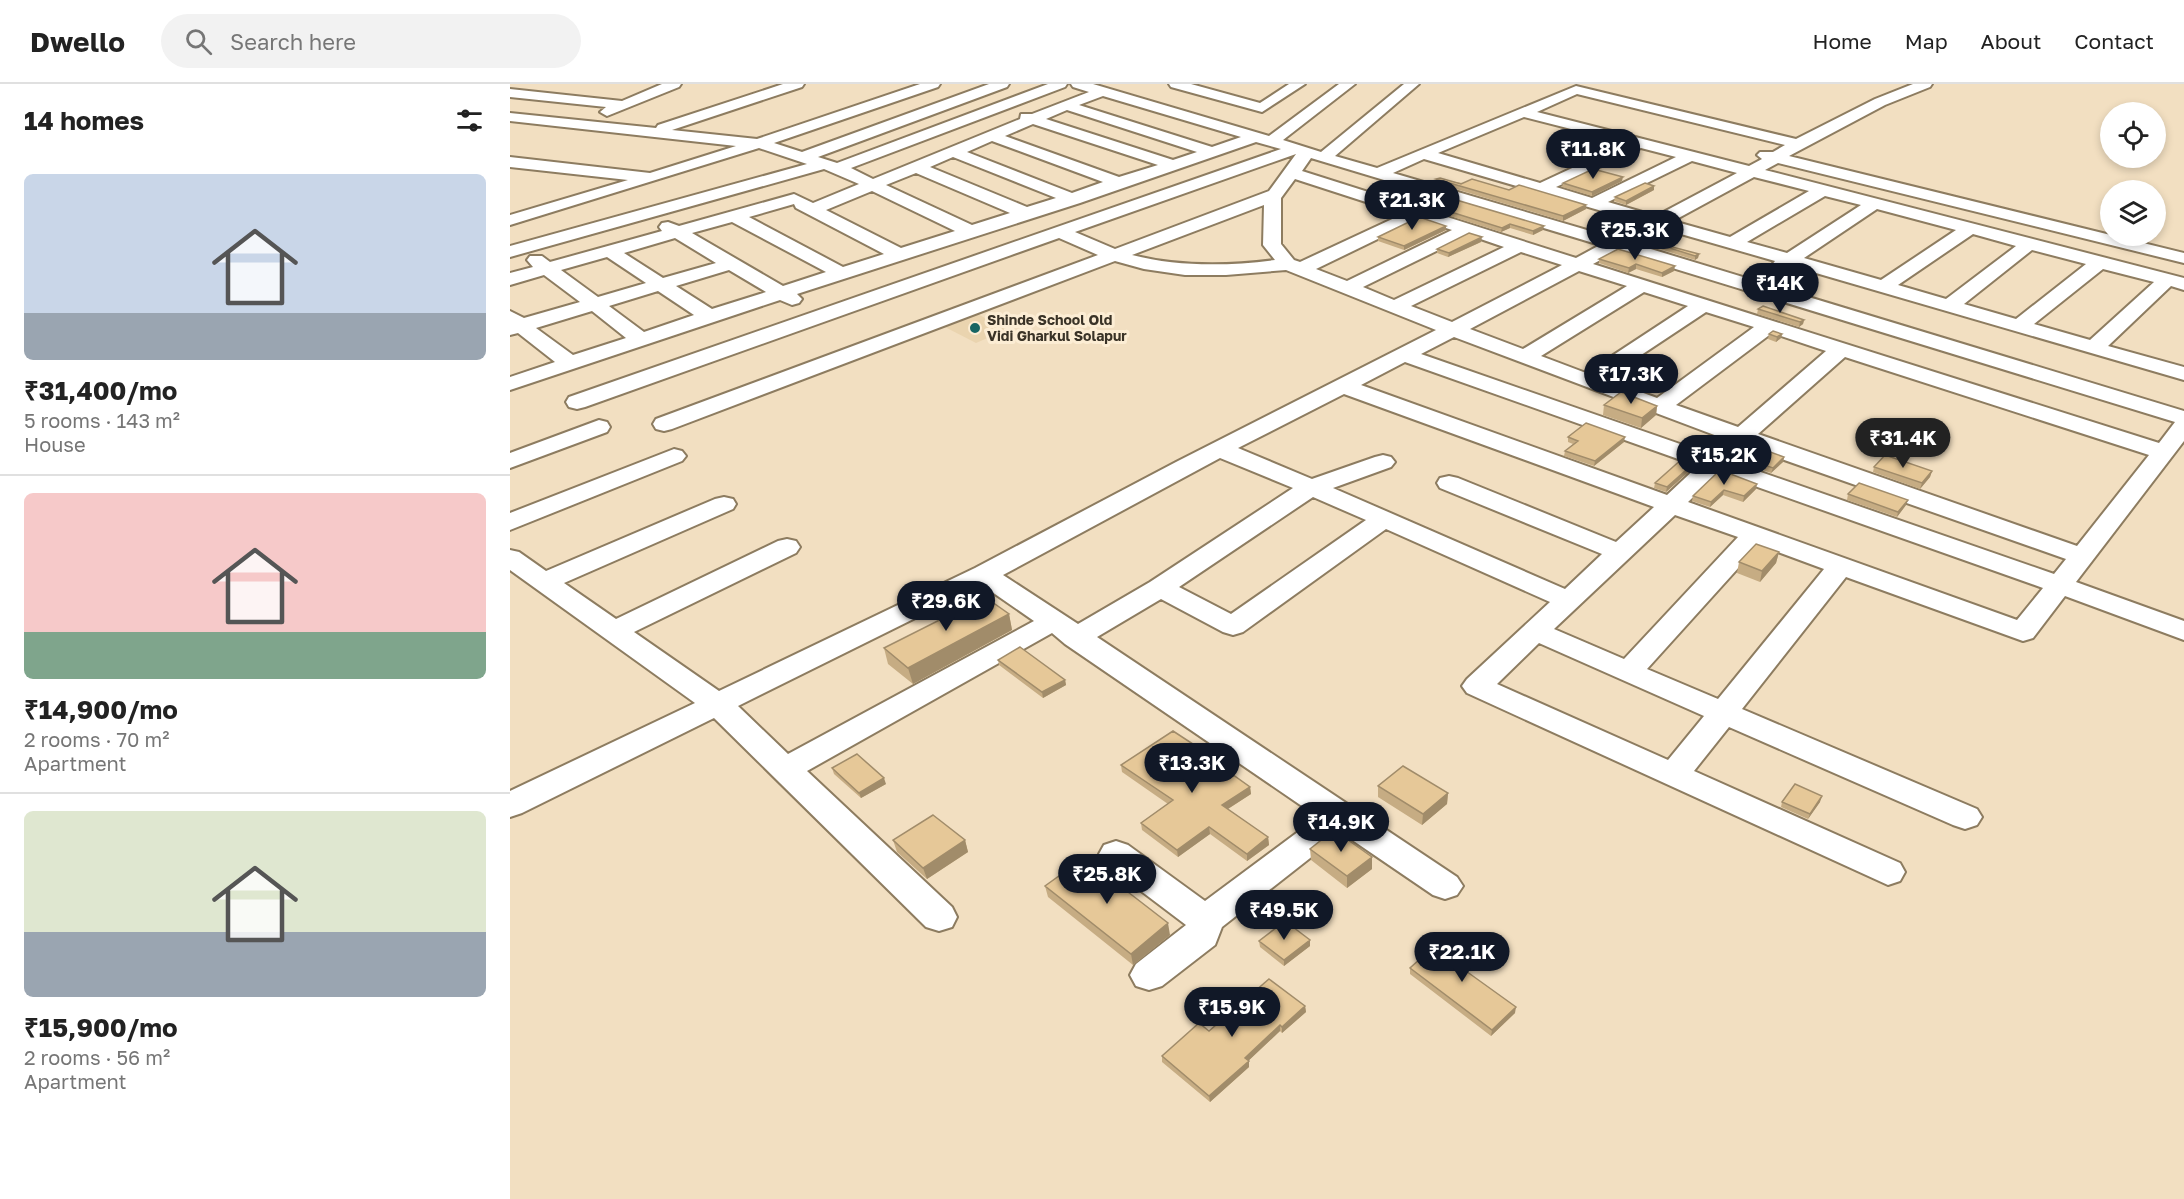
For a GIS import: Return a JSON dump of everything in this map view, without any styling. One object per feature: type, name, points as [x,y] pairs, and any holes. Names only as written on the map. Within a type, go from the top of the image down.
[{"type":"street","points":[[510,103],[561,84]]},
{"type":"street","points":[[579,124],[674,84]]},
{"type":"street","points":[[652,132],[798,84]]},
{"type":"street","points":[[510,220],[612,191],[760,144],[933,84]]},
{"type":"street","points":[[803,158],[1002,84]]},
{"type":"street","points":[[514,247],[650,213],[760,182],[831,166],[968,119],[1060,84]]},
{"type":"street","points":[[1078,84],[1752,285],[2184,418]]},
{"type":"street","points":[[1176,84],[1302,118]]},
{"type":"street","points":[[1262,108],[1298,84]]},
{"type":"street","points":[[510,384],[781,292],[1028,214],[1213,152],[1264,140],[1302,118],[1348,84]]},
{"type":"street","points":[[577,402],[1059,232],[1308,153],[1412,84]]},
{"type":"street","points":[[1522,112],[1689,156],[1751,162],[1774,158],[1880,102],[1925,84]]},
{"type":"street","points":[[571,100],[599,88]]},
{"type":"street","points":[[1223,97],[1236,88]]},
{"type":"street","points":[[1376,174],[1576,90],[1798,144]]},
{"type":"street","points":[[813,209],[1102,91]]},
{"type":"street","points":[[510,93],[624,105]]},
{"type":"street","points":[[880,102],[968,119]]},
{"type":"street","points":[[1547,102],[1570,108]]},
{"type":"street","points":[[1067,106],[1213,152]]},
{"type":"street","points":[[995,109],[1034,119],[1174,165]]},
{"type":"street","points":[[510,117],[760,144],[831,166],[970,231]]},
{"type":"street","points":[[991,136],[1120,183]]},
{"type":"street","points":[[1542,188],[1639,143]]},
{"type":"street","points":[[954,152],[1074,198]]},
{"type":"street","points":[[664,424],[1275,195],[1308,153]]},
{"type":"street","points":[[1423,154],[2184,374]]},
{"type":"street","points":[[1594,203],[1689,156]]},
{"type":"street","points":[[1774,158],[2184,258]]},
{"type":"street","points":[[1751,162],[1821,191],[2176,282]]},
{"type":"street","points":[[510,805],[984,574],[1659,221],[1751,162]]},
{"type":"street","points":[[515,165],[653,178]]},
{"type":"street","points":[[916,167],[1028,214]]},
{"type":"street","points":[[1292,173],[2163,452]]},
{"type":"street","points":[[760,182],[900,255]]},
{"type":"street","points":[[612,191],[650,213],[676,232],[822,316]]},
{"type":"street","points":[[1734,243],[1821,191]]},
{"type":"street","points":[[1275,195],[1272,245],[1295,266],[1451,330],[1588,381],[2081,556]]},
{"type":"street","points":[[510,279],[794,199]]},
{"type":"street","points":[[1752,285],[1874,204]]},
{"type":"street","points":[[1059,232],[1116,255],[1192,271],[1295,266],[1419,213]]},
{"type":"street","points":[[734,216],[841,273]]},
{"type":"street","points":[[1347,288],[1468,229]]},
{"type":"street","points":[[1885,286],[1969,229]]},
{"type":"street","points":[[1951,305],[2029,244]]},
{"type":"street","points":[[1394,307],[1520,246]]},
{"type":"street","points":[[514,247],[547,268],[641,339]]},
{"type":"street","points":[[609,251],[709,316]]},
{"type":"street","points":[[2020,326],[2100,262]]},
{"type":"street","points":[[514,324],[595,304],[731,264]]},
{"type":"street","points":[[2094,348],[2176,282]]},
{"type":"street","points":[[1524,357],[1642,285]]},
{"type":"street","points":[[1588,381],[1703,305]]},
{"type":"street","points":[[514,324],[570,363]]},
{"type":"street","points":[[1659,407],[1769,326]]},
{"type":"street","points":[[1741,437],[1841,349]]},
{"type":"street","points":[[1404,355],[2060,585],[2184,631]]},
{"type":"street","points":[[1343,386],[2023,632],[2184,426]]},
{"type":"street","points":[[510,460],[599,427]]},
{"type":"street","points":[[1685,454],[1715,427]]},
{"type":"street","points":[[1220,449],[1568,600]]},
{"type":"street","points":[[510,522],[674,456]]},
{"type":"street","points":[[785,769],[1063,630],[1160,588],[1311,487],[1383,462]]},
{"type":"street","points":[[1714,464],[1477,686],[1888,872]]},
{"type":"street","points":[[1449,483],[1619,552]]},
{"type":"street","points":[[544,582],[724,504]]},
{"type":"street","points":[[1160,588],[1233,626],[1384,519]]},
{"type":"street","points":[[1629,671],[1754,535]]},
{"type":"street","points":[[614,631],[787,547]]},
{"type":"street","points":[[510,558],[717,704],[939,917]]},
{"type":"street","points":[[1673,775],[1841,566]]},
{"type":"street","points":[[984,574],[1063,630],[1445,886]]},
{"type":"street","points":[[1535,631],[1965,817]]},
{"type":"street","points":[[1149,975],[1202,935],[1205,920],[1342,816]]},
{"type":"street","points":[[1116,854],[1205,920]]},
{"type":"shaded area","name":"Shinde School Old Vidi Gharkul Solapur","points":[[976,313],[1006,330],[976,343],[943,326]]},
{"type":"building","points":[[1593,169],[1623,177],[1592,192],[1563,183]]},
{"type":"building","points":[[1436,179],[1461,184],[1472,179],[1509,190],[1519,185],[1586,205],[1563,216]]},
{"type":"building","points":[[1645,183],[1654,186],[1626,201],[1615,197]]},
{"type":"building","points":[[1416,188],[1544,226],[1533,231],[1510,224],[1502,228],[1435,207],[1440,204],[1404,193]]},
{"type":"building","points":[[1419,217],[1446,226],[1404,246],[1378,237]]},
{"type":"building","points":[[1469,233],[1482,237],[1449,253],[1437,249]]},
{"type":"building","points":[[1638,238],[1699,254],[1695,256]]},
{"type":"building","points":[[1618,249],[1675,266],[1662,273],[1636,264],[1629,268],[1599,259]]},
{"type":"building","points":[[1763,306],[1804,320],[1800,322],[1758,309]]},
{"type":"building","points":[[1773,331],[1782,334],[1777,337],[1769,334]]},
{"type":"building","points":[[1621,392],[1657,406],[1642,418],[1604,405]]},
{"type":"building","points":[[1586,423],[1625,437],[1595,461],[1565,451],[1578,441],[1568,437]]},
{"type":"building","points":[[1756,447],[1784,457],[1773,468],[1743,458]]},
{"type":"building","points":[[1885,455],[1932,471],[1922,483],[1874,467]]},
{"type":"building","points":[[1683,458],[1695,462],[1667,487],[1655,483]]},
{"type":"building","points":[[1720,470],[1757,484],[1744,496],[1724,490],[1711,502],[1693,496]]},
{"type":"building","points":[[1859,483],[1908,500],[1898,512],[1848,494]]},
{"type":"building","points":[[1756,544],[1779,552],[1762,571],[1739,562]]},
{"type":"building","points":[[985,597],[1009,614],[908,668],[884,648]]},
{"type":"building","points":[[1020,647],[1065,680],[1042,692],[998,660]]},
{"type":"building","points":[[1173,731],[1250,787],[1222,805],[1268,837],[1247,854],[1209,827],[1177,850],[1141,823],[1173,800],[1121,765]]},
{"type":"building","points":[[857,754],[884,778],[859,793],[832,768]]},
{"type":"building","points":[[1403,766],[1448,793],[1423,814],[1378,786]]},
{"type":"building","points":[[1795,784],[1822,796],[1810,814],[1782,802]]},
{"type":"building","points":[[933,815],[965,840],[923,868],[893,840]]},
{"type":"building","points":[[1334,830],[1372,857],[1347,876],[1310,849]]},
{"type":"building","points":[[1084,858],[1168,923],[1131,954],[1045,886]]},
{"type":"building","points":[[1285,921],[1310,940],[1284,960],[1259,941]]},
{"type":"building","points":[[1449,933],[1468,944],[1452,961],[1516,1007],[1492,1030],[1410,968]]},
{"type":"building","points":[[1269,979],[1305,1006],[1282,1027],[1280,1025],[1245,1058],[1249,1061],[1209,1096],[1162,1056],[1199,1023],[1209,1031]]},
{"type":"place","name":"Shinde School Old Vidi Gharkul Solapur","points":[[975,328]]}]
